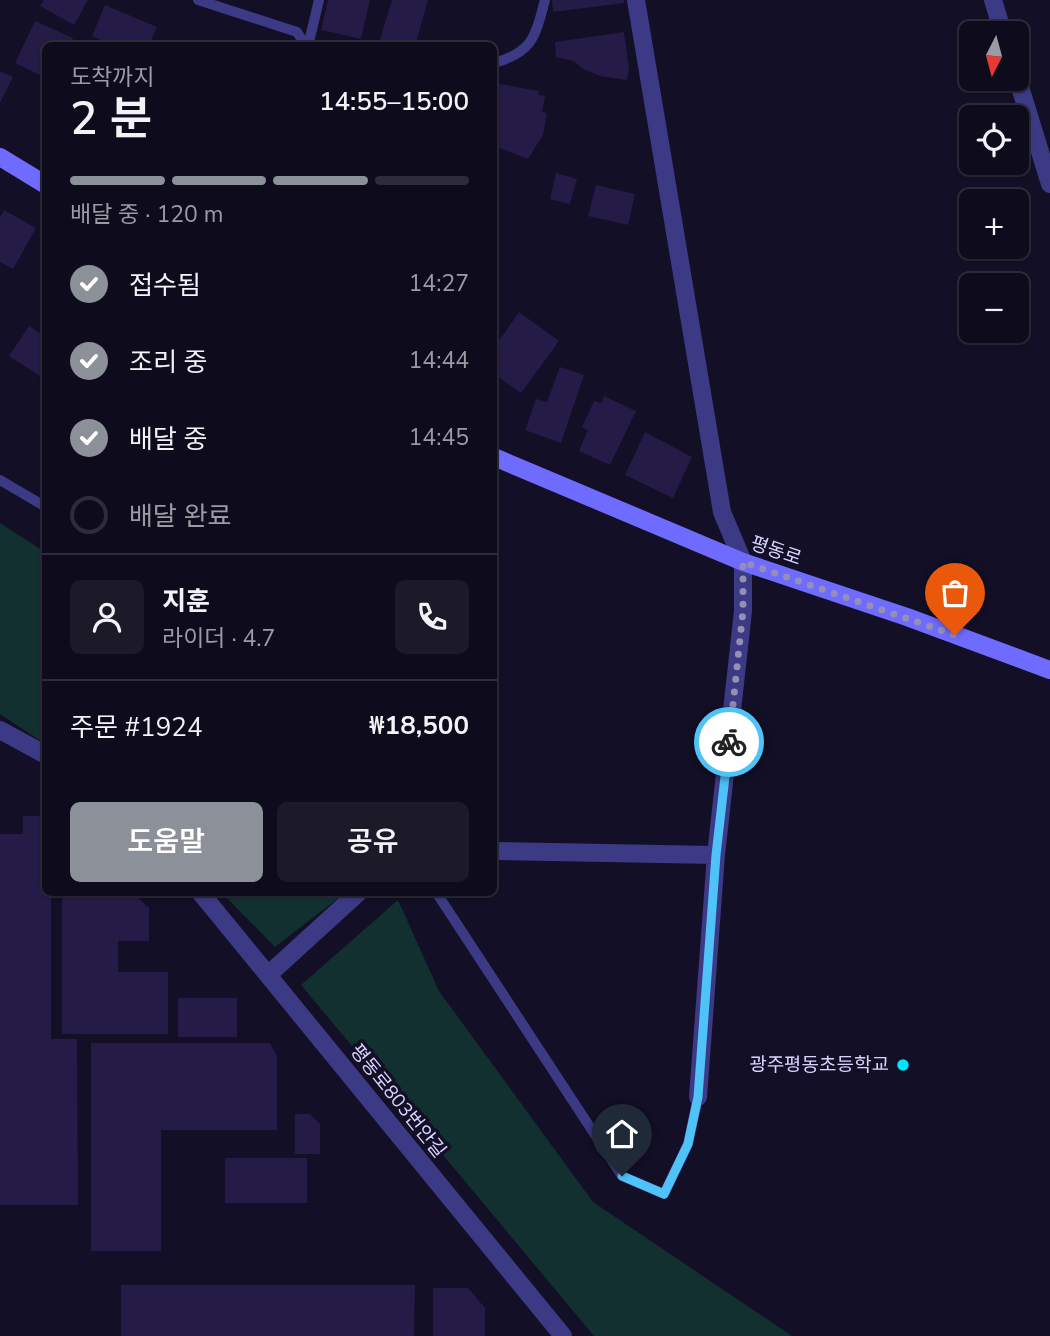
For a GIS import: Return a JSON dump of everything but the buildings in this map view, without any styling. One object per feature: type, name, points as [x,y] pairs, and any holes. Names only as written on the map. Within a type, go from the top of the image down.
[{"type":"main road","points":[[0,157],[42,183]]},
{"type":"main road","name":"평동로","points":[[497,458],[743,562],[907,617],[1050,670]]},
{"type":"street","points":[[636,0],[722,513],[743,562],[743,611],[716,855],[698,1097]]},
{"type":"street","points":[[993,0],[999,21]]},
{"type":"street","points":[[1021,91],[1050,184]]},
{"type":"street","points":[[0,730],[42,753]]},
{"type":"street","points":[[497,851],[716,855]]},
{"type":"street","name":"평동로803번안길","points":[[203,896],[563,1336]]},
{"type":"street","points":[[268,975],[355,896]]},
{"type":"lane","points":[[198,0],[297,32],[304,42]]},
{"type":"lane","points":[[308,42],[319,0]]},
{"type":"lane","points":[[497,62],[522,53],[531,43],[545,0]]},
{"type":"lane","points":[[0,480],[42,505]]},
{"type":"lane","points":[[439,896],[622,1176],[664,1194],[688,1144],[698,1097]]},
{"type":"green space","points":[[0,523],[42,550],[42,742],[0,714]]},
{"type":"green space","points":[[225,896],[341,896],[275,947]]},
{"type":"green space","points":[[398,900],[439,991],[593,1202],[792,1336],[594,1336],[301,985]]},
{"type":"way so far","points":[[729,742],[743,611],[743,562],[955,635]]},
{"type":"place","name":"광주평동초등학교","points":[[903,1065]]},
{"type":"route","points":[[622,1176],[664,1194],[688,1144],[698,1097],[716,855],[729,742]]}]
